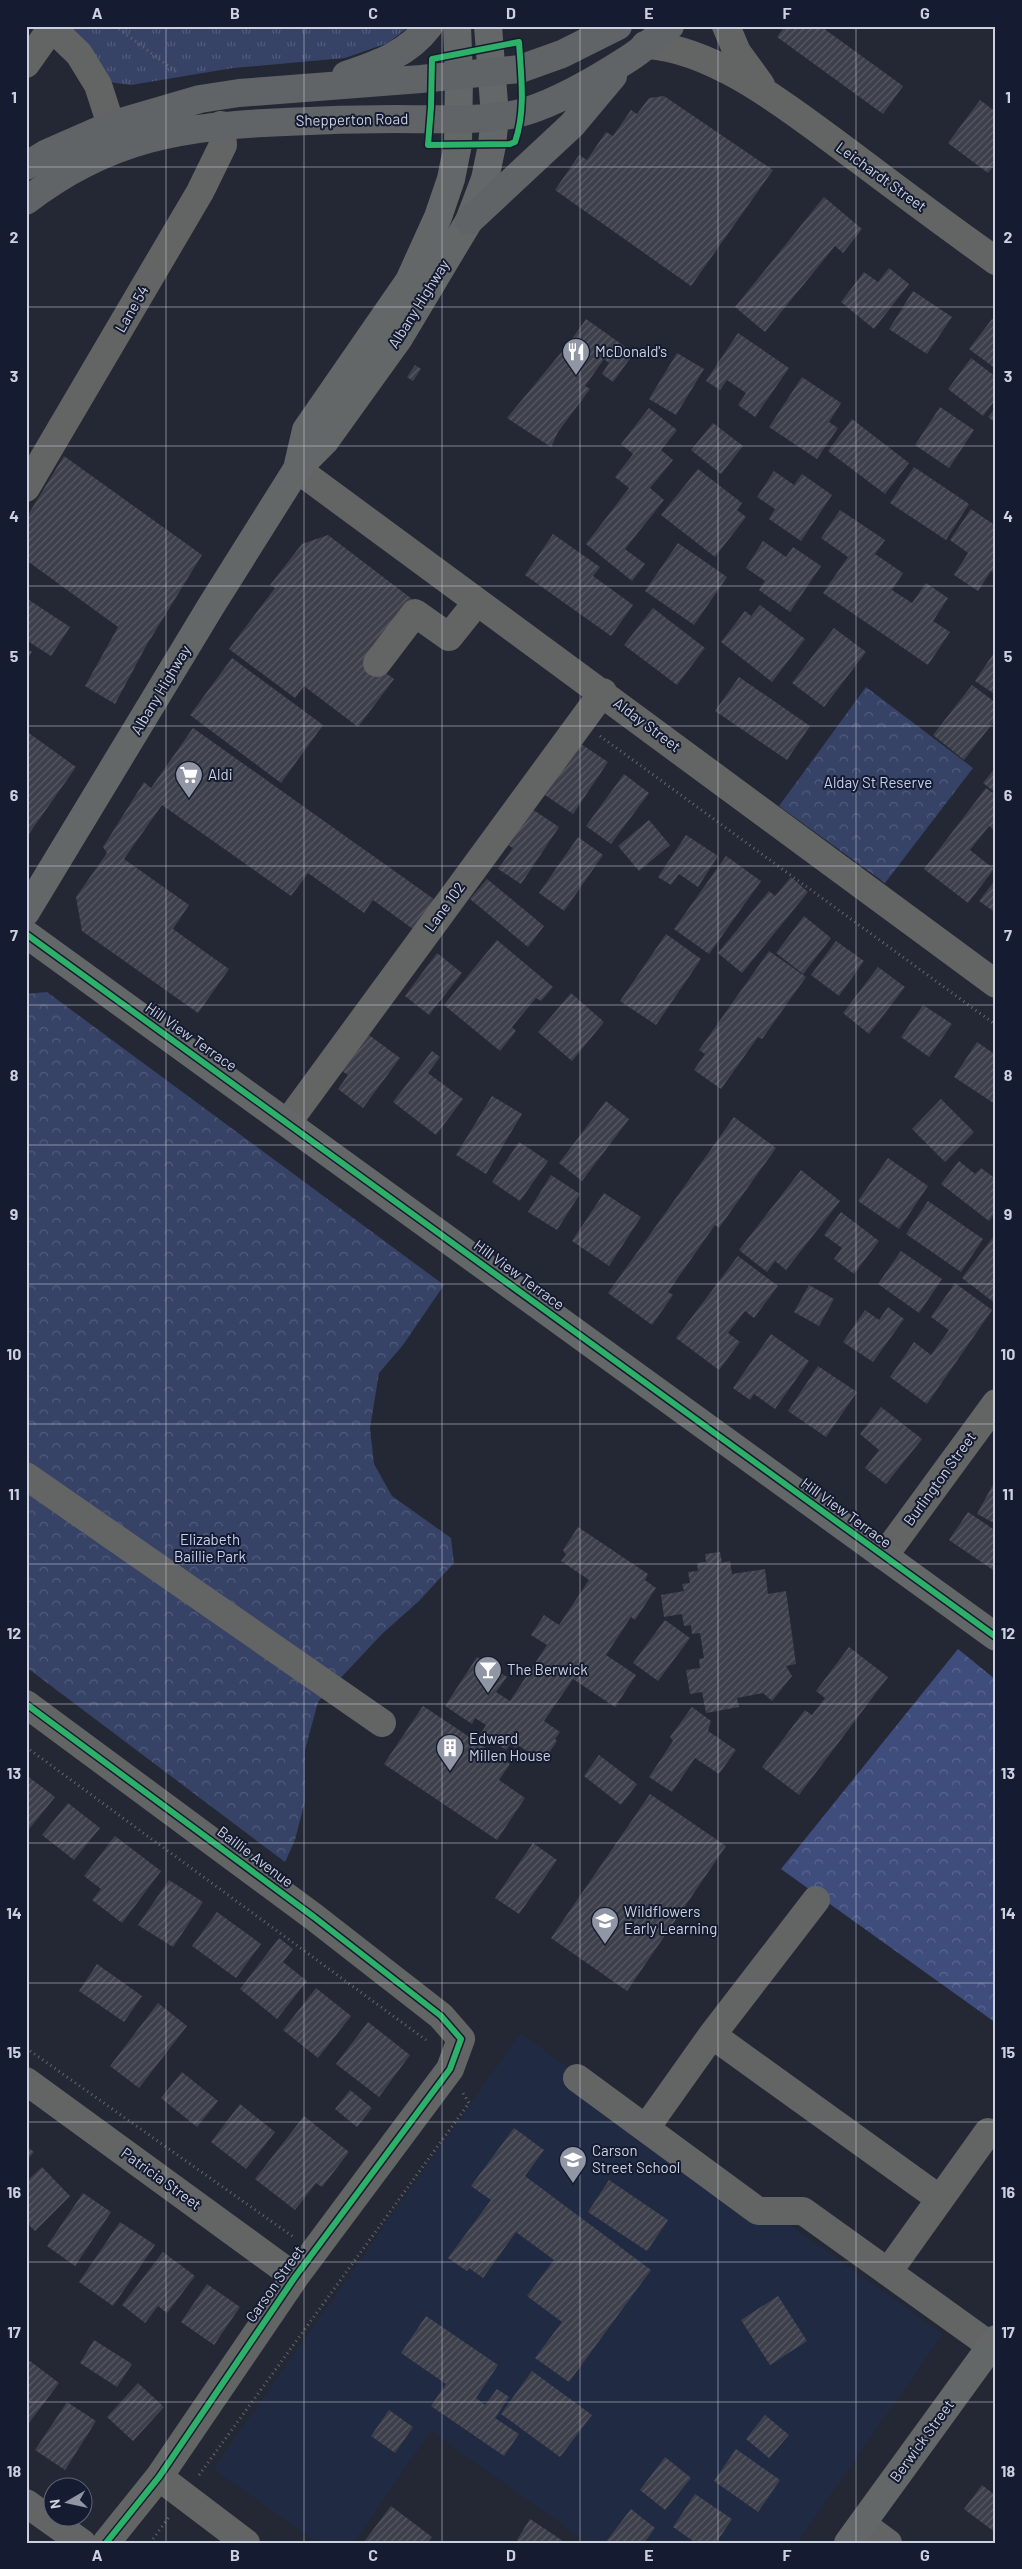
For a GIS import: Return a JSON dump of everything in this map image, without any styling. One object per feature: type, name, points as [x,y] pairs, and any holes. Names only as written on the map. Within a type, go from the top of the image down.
[{"type":"highway","points":[[304,88],[378,64],[405,50],[429,26]]},
{"type":"highway","points":[[26,166],[47,153],[110,125],[200,99],[239,93],[459,76],[491,70],[520,69],[562,54],[618,26]]},
{"type":"highway","name":"Shepperton Road","points":[[26,201],[78,167],[113,150],[163,135],[221,125],[358,119],[458,118],[520,113],[552,101],[637,52],[670,26]]},
{"type":"highway","points":[[469,221],[572,125],[637,52]]},
{"type":"main road","name":"Albany Highway","points":[[297,469],[306,430],[409,281],[422,257],[451,178],[457,150],[459,76],[457,26]]},
{"type":"main road","name":"Albany Highway","points":[[26,912],[211,606],[297,469],[325,441],[394,346],[469,221],[485,179],[495,116],[488,26]]},
{"type":"main road","name":"Hill View Terrace","points":[[26,934],[288,1122],[996,1637]]},
{"type":"main road","name":"Berwick Street","points":[[855,2533],[993,2342]]},
{"type":"street","name":"Leichardt Street","points":[[726,26],[737,52],[767,92]]},
{"type":"street","points":[[26,64],[52,27],[79,54],[98,85],[110,125]]},
{"type":"street","name":"Leichardt Street","points":[[637,52],[671,49],[703,59],[767,92],[996,261]]},
{"type":"street","name":"Lane 54","points":[[26,488],[200,192],[223,145],[221,125]]},
{"type":"street","name":"Alday Street","points":[[297,469],[603,692],[996,984]]},
{"type":"street","points":[[377,662],[415,612],[449,637],[477,602]]},
{"type":"street","name":"Lane 102","points":[[288,1122],[603,692]]},
{"type":"street","name":"Burlington Street","points":[[884,1556],[996,1403]]},
{"type":"street","points":[[26,1476],[382,1723]]},
{"type":"street","name":"Baillie Avenue","points":[[26,1704],[314,1917],[440,2016],[461,2039]]},
{"type":"street","points":[[646,2128],[712,2035],[816,1900]]},
{"type":"street","points":[[712,2035],[940,2199]]},
{"type":"street","name":"Carson Street","points":[[106,2543],[159,2478],[295,2276],[450,2069],[461,2039]]},
{"type":"street","points":[[576,2078],[758,2211],[803,2211],[888,2272],[993,2342]]},
{"type":"street","name":"Patricia Street","points":[[26,2081],[295,2276]]},
{"type":"street","points":[[888,2272],[988,2132]]},
{"type":"street","points":[[159,2478],[246,2543]]},
{"type":"street","points":[[26,2503],[82,2543]]},
{"type":"street","points":[[855,2533],[888,2543]]},
{"type":"path","points":[[115,26],[179,74]]},
{"type":"path","points":[[581,722],[996,1025]]},
{"type":"path","points":[[26,1748],[439,2049],[469,2103],[150,2543]]},
{"type":"path","points":[[26,2048],[314,2251]]},
{"type":"shaded area","name":"Carson Street School","points":[[520,2033],[943,2334],[797,2543],[588,2543],[431,2431],[353,2543],[318,2543],[213,2469]]},
{"type":"green space","points":[[72,26],[410,26],[388,43],[345,58],[233,68],[131,85],[108,82],[97,57],[71,35]]},
{"type":"green space","name":"Alday St Reserve","points":[[866,687],[973,768],[885,883],[779,806]]},
{"type":"green space","name":"Elizabeth Baillie Park","points":[[47,992],[444,1285],[403,1345],[379,1373],[370,1428],[374,1464],[392,1496],[451,1538],[454,1563],[419,1601],[383,1633],[318,1702],[305,1750],[305,1801],[295,1840],[285,1862],[26,1667],[26,994]]},
{"type":"green space","points":[[958,1649],[996,1680],[996,2023],[781,1869]]},
{"type":"building","points":[[785,26],[824,26],[823,28],[903,86],[883,114],[777,37]]},
{"type":"building","points":[[664,96],[773,170],[691,286],[555,190],[579,155],[587,160],[606,132],[613,136],[631,110],[637,114],[649,98]]},
{"type":"building","points":[[980,100],[996,112],[996,163],[988,173],[948,143]]},
{"type":"building","points":[[824,197],[862,229],[843,253],[835,246],[765,332],[735,307]]},
{"type":"building","points":[[889,268],[909,284],[874,329],[841,302],[864,272],[878,282]]},
{"type":"building","points":[[913,291],[952,317],[927,354],[889,329]]},
{"type":"building","points":[[586,319],[634,353],[613,382],[602,374],[609,363],[604,359],[585,386],[590,389],[558,432],[551,447],[507,418],[569,343]]},
{"type":"building","points":[[992,319],[996,322],[996,369],[969,349]]},
{"type":"building","points":[[738,333],[789,368],[755,417],[738,405],[746,393],[727,380],[720,390],[706,381]]},
{"type":"building","points":[[677,353],[704,369],[676,415],[649,399]]},
{"type":"building","points":[[971,358],[996,377],[996,399],[983,416],[948,389]]},
{"type":"building","points":[[415,365],[421,369],[413,381],[407,377]]},
{"type":"building","points":[[802,377],[841,403],[829,422],[838,428],[817,459],[769,427]]},
{"type":"building","points":[[940,407],[974,430],[949,468],[915,445]]},
{"type":"building","points":[[996,407],[996,423],[988,417]]},
{"type":"building","points":[[649,408],[677,430],[661,450],[673,460],[650,488],[664,500],[625,549],[645,564],[632,581],[586,544],[629,488],[615,477],[633,454],[621,444]]},
{"type":"building","points":[[852,419],[909,463],[885,494],[828,451]]},
{"type":"building","points":[[713,423],[743,446],[721,474],[691,450]]},
{"type":"building","points":[[64,456],[202,555],[146,646],[115,704],[85,686],[118,627],[26,560],[26,518]]},
{"type":"building","points":[[914,467],[969,504],[946,540],[890,503]]},
{"type":"building","points":[[698,469],[742,503],[737,510],[746,517],[715,557],[661,515]]},
{"type":"building","points":[[774,471],[794,485],[802,474],[832,495],[801,541],[769,519],[775,509],[757,497]]},
{"type":"building","points":[[971,509],[996,526],[996,574],[991,571],[978,591],[954,575],[968,553],[950,540]]},
{"type":"building","points":[[840,510],[885,540],[875,554],[903,573],[892,590],[912,603],[926,583],[948,598],[933,621],[950,632],[928,665],[823,593],[848,557],[821,538]]},
{"type":"building","points":[[553,534],[600,567],[593,576],[633,605],[611,636],[525,575]]},
{"type":"building","points":[[328,535],[412,599],[367,659],[394,679],[358,727],[304,686],[295,698],[229,649],[275,588],[270,585],[302,544]]},
{"type":"building","points":[[763,541],[786,557],[793,547],[821,566],[790,612],[759,590],[765,581],[746,568]]},
{"type":"building","points":[[678,543],[727,577],[694,625],[645,591]]},
{"type":"building","points":[[26,598],[70,627],[51,656],[26,640]]},
{"type":"building","points":[[760,605],[805,639],[772,682],[721,642],[745,611],[751,616]]},
{"type":"building","points":[[653,608],[705,648],[677,685],[624,645]]},
{"type":"building","points":[[834,628],[866,652],[824,707],[792,683]]},
{"type":"building","points":[[26,648],[32,652],[26,661]]},
{"type":"building","points":[[996,650],[996,695],[975,681]]},
{"type":"building","points":[[232,658],[323,725],[281,783],[190,715]]},
{"type":"building","points":[[739,677],[810,726],[787,760],[715,711]]},
{"type":"building","points":[[972,685],[996,703],[996,719],[964,760],[933,735]]},
{"type":"building","points":[[193,728],[438,902],[417,932],[373,900],[364,913],[308,873],[291,896],[162,805],[124,859],[189,905],[173,929],[229,969],[198,1013],[82,931],[76,897],[107,853],[103,847],[144,782],[151,788]]},
{"type":"building","points":[[26,731],[76,767],[26,838]]},
{"type":"building","points":[[581,744],[608,762],[573,814],[545,795]]},
{"type":"building","points":[[996,767],[996,793],[983,783]]},
{"type":"building","points":[[624,774],[649,793],[611,844],[586,826]]},
{"type":"building","points":[[986,788],[996,795],[996,832],[989,826],[970,850],[994,869],[968,903],[924,869]]},
{"type":"building","points":[[532,809],[559,827],[521,884],[498,869],[513,848],[508,845]]},
{"type":"building","points":[[649,820],[670,845],[639,871],[618,846]]},
{"type":"building","points":[[686,835],[718,856],[698,887],[679,874],[671,885],[658,877]]},
{"type":"building","points":[[578,837],[603,855],[564,911],[539,893]]},
{"type":"building","points":[[726,856],[761,881],[709,954],[674,929]]},
{"type":"building","points":[[791,877],[808,892],[742,973],[718,953],[769,891],[775,896]]},
{"type":"building","points":[[487,879],[544,926],[528,947],[470,899]]},
{"type":"building","points":[[996,879],[996,913],[979,901]]},
{"type":"building","points":[[804,916],[831,938],[803,974],[776,953]]},
{"type":"building","points":[[666,934],[701,959],[656,1025],[620,1001]]},
{"type":"building","points":[[497,940],[553,987],[541,1001],[536,998],[512,1027],[516,1031],[500,1051],[444,1005]]},
{"type":"building","points":[[836,941],[864,961],[839,996],[811,975]]},
{"type":"building","points":[[769,951],[806,977],[762,1039],[758,1037],[721,1089],[694,1070],[705,1054],[699,1050]]},
{"type":"building","points":[[437,953],[462,973],[429,1015],[405,996]]},
{"type":"building","points":[[878,967],[905,987],[869,1034],[843,1013]]},
{"type":"building","points":[[571,993],[604,1022],[572,1061],[538,1032]]},
{"type":"building","points":[[923,1005],[952,1024],[929,1057],[901,1037]]},
{"type":"building","points":[[369,1035],[400,1058],[363,1108],[338,1089],[348,1075],[342,1071]]},
{"type":"building","points":[[977,1042],[996,1055],[995,1104],[954,1077]]},
{"type":"building","points":[[432,1051],[440,1057],[428,1073],[463,1099],[436,1135],[393,1102]]},
{"type":"building","points":[[492,1096],[522,1114],[486,1174],[456,1155]]},
{"type":"building","points":[[941,1099],[974,1132],[945,1162],[912,1129]]},
{"type":"building","points":[[606,1101],[629,1119],[582,1181],[559,1163]]},
{"type":"building","points":[[734,1117],[776,1148],[719,1228],[715,1225],[668,1292],[673,1295],[652,1325],[608,1293]]},
{"type":"building","points":[[519,1142],[548,1161],[520,1201],[492,1182]]},
{"type":"building","points":[[888,1158],[928,1186],[899,1229],[858,1201]]},
{"type":"building","points":[[959,1161],[975,1174],[981,1168],[996,1179],[996,1190],[993,1193],[996,1195],[996,1212],[989,1221],[941,1184]]},
{"type":"building","points":[[801,1170],[840,1201],[786,1270],[775,1261],[767,1272],[739,1250]]},
{"type":"building","points":[[551,1175],[580,1194],[557,1230],[528,1212]]},
{"type":"building","points":[[604,1193],[641,1217],[609,1266],[572,1241]]},
{"type":"building","points":[[928,1201],[983,1239],[961,1272],[906,1234]]},
{"type":"building","points":[[841,1212],[879,1241],[854,1274],[834,1259],[842,1248],[824,1235]]},
{"type":"building","points":[[994,1236],[996,1238],[996,1304],[962,1278]]},
{"type":"building","points":[[901,1251],[942,1279],[919,1313],[878,1284]]},
{"type":"building","points":[[738,1256],[778,1286],[754,1318],[745,1311],[728,1333],[740,1342],[719,1370],[676,1338]]},
{"type":"building","points":[[955,1283],[992,1310],[927,1404],[890,1377],[914,1342],[931,1355],[949,1330],[931,1317]]},
{"type":"building","points":[[809,1285],[834,1299],[819,1326],[794,1312]]},
{"type":"building","points":[[888,1307],[904,1319],[873,1362],[843,1342],[865,1310],[879,1320]]},
{"type":"building","points":[[771,1334],[809,1361],[775,1409],[754,1394],[750,1400],[733,1388]]},
{"type":"building","points":[[818,1366],[857,1392],[826,1437],[788,1411]]},
{"type":"building","points":[[881,1407],[922,1439],[886,1484],[865,1468],[879,1450],[860,1434]]},
{"type":"building","points":[[996,1479],[996,1524],[977,1514]]},
{"type":"building","points":[[968,1512],[996,1531],[996,1572],[949,1540]]},
{"type":"building","points":[[578,1527],[648,1574],[645,1580],[656,1588],[635,1620],[631,1617],[606,1655],[636,1675],[615,1707],[573,1679],[544,1721],[560,1732],[555,1739],[557,1741],[543,1762],[518,1745],[516,1748],[510,1744],[506,1750],[481,1733],[486,1725],[475,1718],[472,1724],[445,1706],[477,1657],[507,1677],[496,1692],[510,1701],[547,1645],[531,1635],[544,1615],[559,1625],[589,1580],[561,1561],[566,1555],[563,1550]]},
{"type":"building","points":[[720,1552],[722,1563],[730,1561],[732,1574],[765,1569],[768,1594],[786,1591],[796,1664],[786,1666],[792,1676],[772,1701],[763,1693],[737,1698],[739,1707],[706,1713],[702,1692],[690,1694],[686,1670],[700,1668],[699,1659],[704,1658],[700,1633],[692,1634],[691,1625],[684,1626],[682,1614],[664,1617],[661,1595],[684,1591],[682,1584],[690,1583],[688,1572],[698,1571],[697,1563],[706,1562],[705,1554]]},
{"type":"building","points":[[665,1620],[690,1638],[658,1681],[633,1663]]},
{"type":"building","points":[[849,1647],[888,1677],[799,1795],[762,1767],[805,1710],[812,1715],[825,1698],[816,1691]]},
{"type":"building","name":"Edward Millen House","points":[[423,1706],[510,1764],[499,1780],[525,1798],[497,1840],[384,1764]]},
{"type":"building","points":[[692,1707],[711,1721],[708,1731],[736,1750],[719,1774],[695,1758],[672,1792],[649,1777],[673,1741],[670,1737]]},
{"type":"building","points":[[599,1755],[637,1784],[621,1805],[584,1776]]},
{"type":"building","points":[[26,1775],[55,1797],[26,1833]]},
{"type":"building","points":[[650,1794],[726,1846],[627,1991],[551,1938]]},
{"type":"building","points":[[68,1803],[100,1828],[74,1860],[42,1835]]},
{"type":"building","points":[[115,1836],[161,1871],[122,1923],[92,1900],[101,1889],[84,1876]]},
{"type":"building","points":[[533,1843],[557,1860],[519,1914],[495,1898]]},
{"type":"building","points":[[169,1880],[203,1902],[173,1947],[138,1925]]},
{"type":"building","points":[[217,1912],[261,1944],[236,1978],[192,1946]]},
{"type":"building","points":[[279,1938],[293,1949],[283,1962],[307,1981],[277,2019],[240,1989]]},
{"type":"building","points":[[97,1964],[142,1996],[124,2022],[79,1991]]},
{"type":"building","points":[[316,1988],[351,2016],[318,2058],[283,2030]]},
{"type":"building","points":[[158,2003],[187,2026],[139,2088],[110,2066]]},
{"type":"building","points":[[368,2022],[410,2055],[379,2097],[336,2064]]},
{"type":"building","points":[[182,2072],[218,2101],[197,2127],[161,2098]]},
{"type":"building","points":[[350,2090],[372,2108],[357,2127],[335,2109]]},
{"type":"building","points":[[240,2104],[275,2132],[246,2169],[211,2142]]},
{"type":"building","points":[[304,2116],[349,2152],[322,2187],[316,2183],[295,2210],[255,2179]]},
{"type":"building","points":[[514,2128],[544,2150],[525,2176],[651,2270],[569,2382],[535,2358],[562,2322],[527,2296],[554,2260],[516,2232],[483,2278],[469,2268],[467,2271],[448,2258],[491,2200],[471,2186]]},
{"type":"building","points":[[26,2146],[34,2152],[26,2161]]},
{"type":"building","points":[[42,2167],[70,2196],[35,2231],[26,2222],[26,2182]]},
{"type":"building","points":[[609,2180],[668,2220],[647,2251],[588,2212]]},
{"type":"building","points":[[83,2193],[111,2212],[75,2266],[47,2246]]},
{"type":"building","points":[[120,2222],[155,2245],[113,2306],[79,2282]]},
{"type":"building","points":[[163,2252],[195,2276],[167,2313],[158,2306],[145,2323],[122,2305]]},
{"type":"building","points":[[207,2284],[240,2307],[214,2345],[181,2322]]},
{"type":"building","points":[[778,2296],[807,2341],[770,2365],[741,2320]]},
{"type":"building","points":[[426,2316],[498,2365],[476,2398],[485,2405],[497,2389],[509,2397],[495,2418],[519,2434],[504,2456],[431,2406],[446,2384],[401,2353]]},
{"type":"building","points":[[94,2340],[132,2364],[117,2387],[80,2363]]},
{"type":"building","points":[[30,2361],[59,2383],[26,2427],[26,2366]]},
{"type":"building","points":[[532,2371],[592,2415],[560,2457],[501,2414]]},
{"type":"building","points":[[138,2383],[164,2407],[133,2441],[107,2417]]},
{"type":"building","points":[[67,2402],[96,2421],[65,2470],[35,2450]]},
{"type":"building","points":[[389,2410],[413,2427],[395,2453],[371,2436]]},
{"type":"building","points":[[765,2415],[789,2435],[769,2458],[746,2439]]},
{"type":"building","points":[[736,2449],[780,2480],[758,2512],[714,2481]]},
{"type":"building","points":[[665,2457],[691,2478],[665,2510],[640,2490]]},
{"type":"building","points":[[982,2485],[996,2496],[996,2533],[964,2509]]},
{"type":"building","points":[[695,2494],[732,2519],[716,2543],[696,2543],[673,2527]]},
{"type":"building","points":[[391,2506],[432,2537],[427,2543],[363,2543]]},
{"type":"building","points":[[631,2509],[655,2528],[644,2543],[605,2543]]},
{"type":"building","points":[[530,2519],[566,2543],[522,2543],[517,2540]]},
{"type":"cycle path","points":[[519,42],[522,105],[515,142],[510,144],[428,145],[432,59],[519,42]]},
{"type":"cycle path","points":[[26,934],[996,1637]]},
{"type":"cycle path","points":[[26,1704],[314,1917],[441,2016],[461,2039],[450,2069],[295,2277],[159,2477],[106,2543]]},
{"type":"place","name":"McDonald's","points":[[576,376]]},
{"type":"place","name":"Aldi","points":[[189,799]]},
{"type":"place","name":"The Berwick","points":[[488,1694]]},
{"type":"place","name":"Edward Millen House","points":[[450,1772]]},
{"type":"place","name":"Wildflowers Early Learning","points":[[605,1945]]},
{"type":"place","name":"Carson Street School","points":[[573,2184]]}]
